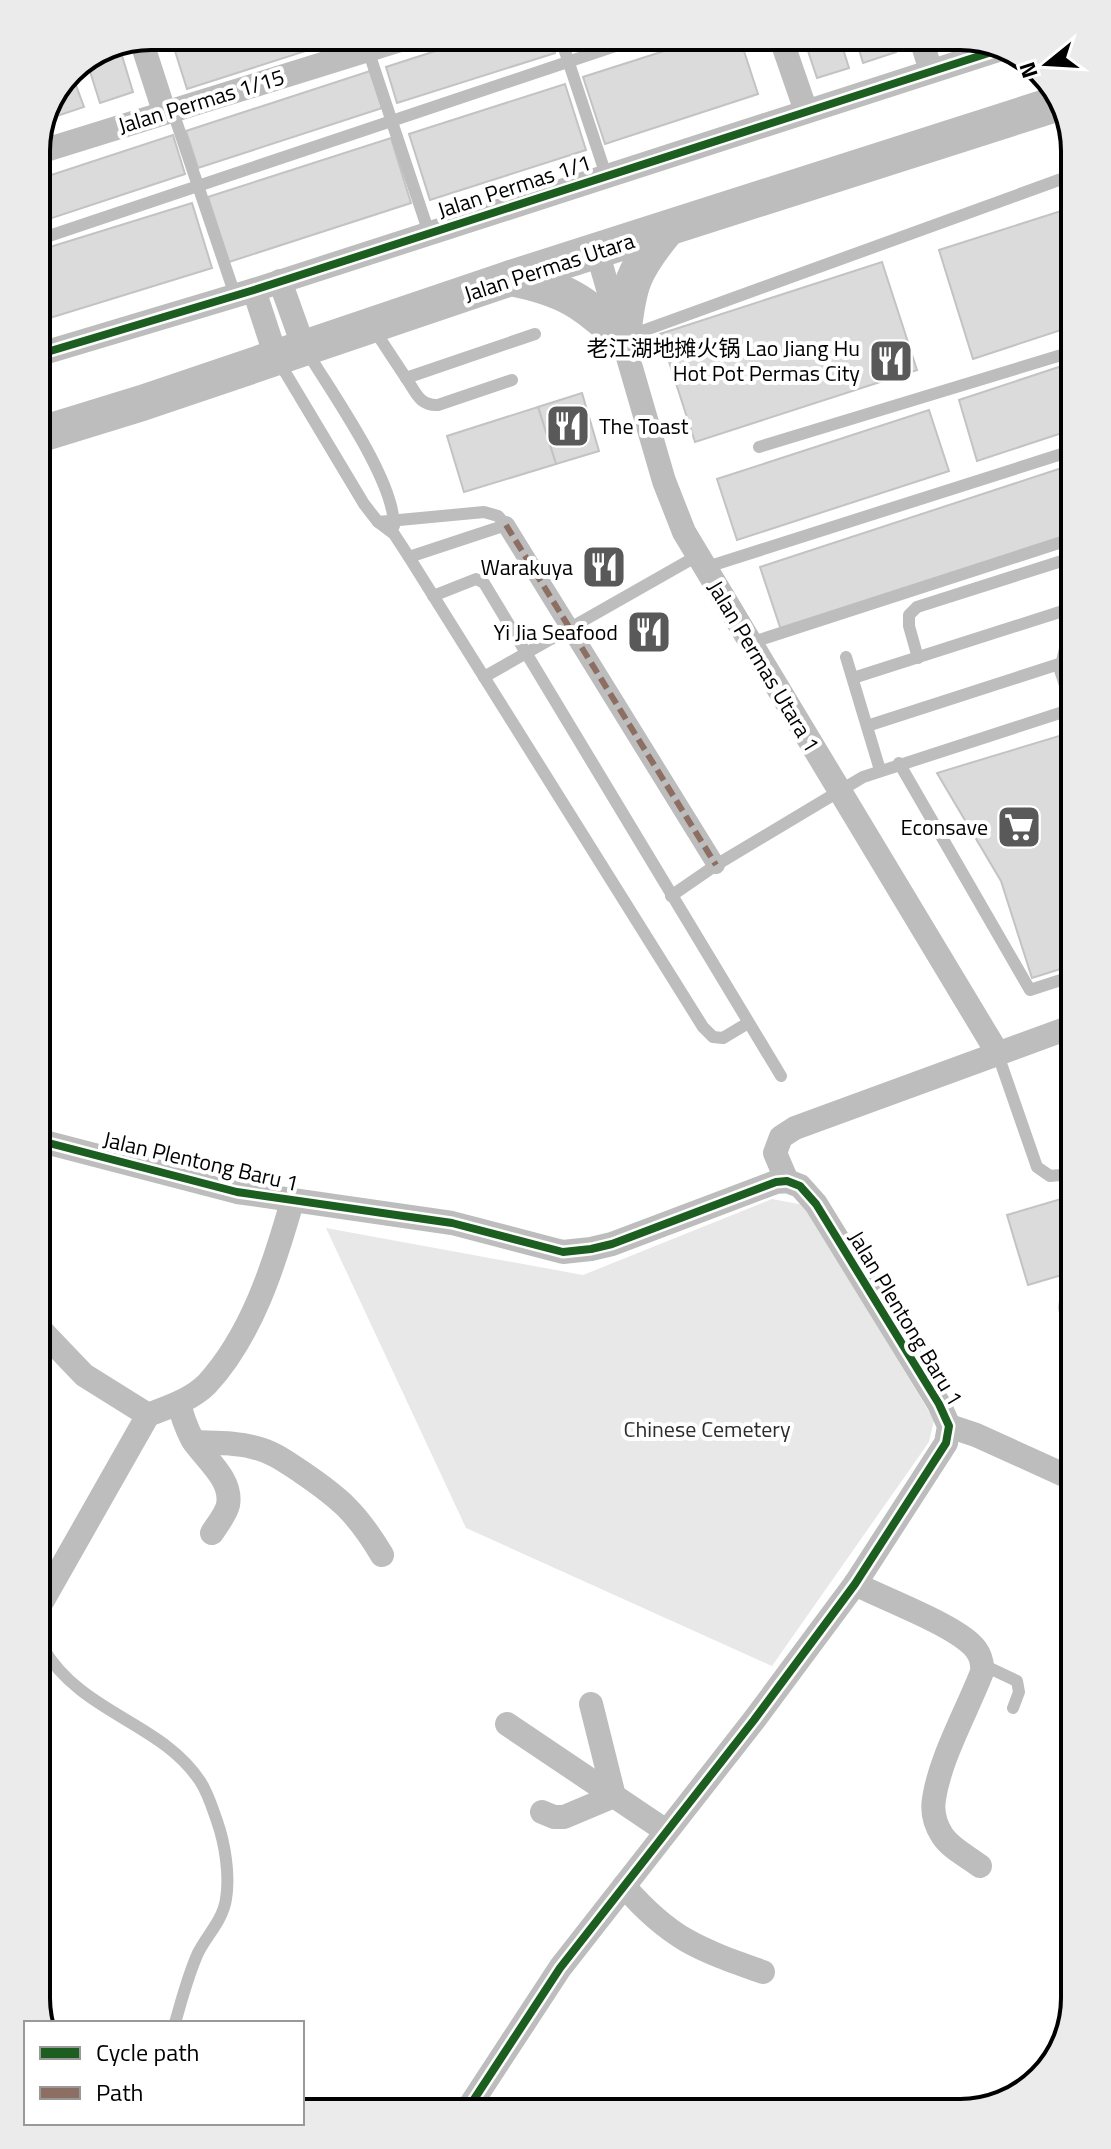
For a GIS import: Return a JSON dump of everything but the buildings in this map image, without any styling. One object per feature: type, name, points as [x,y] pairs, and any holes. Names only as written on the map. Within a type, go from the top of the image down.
[{"type":"main road","name":"Jalan Permas Utara","points":[[50,431],[511,278],[1050,106]]},
{"type":"main road","points":[[623,338],[627,297],[635,272],[667,229]]},
{"type":"main road","points":[[511,278],[548,286],[570,295],[591,308],[623,338]]},
{"type":"street","name":"Jalan Permas 1/15","points":[[50,145],[368,50]]},
{"type":"street","points":[[785,50],[806,111]]},
{"type":"street","points":[[924,50],[931,71]]},
{"type":"street","points":[[145,51],[168,110]]},
{"type":"street","name":"Jalan Permas 1/1","points":[[50,351],[280,281],[986,54]]},
{"type":"street","name":"Jalan Permas Utara 1","points":[[597,251],[664,481],[684,532],[997,1052]]},
{"type":"street","points":[[280,281],[290,352]]},
{"type":"street","points":[[245,292],[290,352]]},
{"type":"street","points":[[506,525],[716,865]]},
{"type":"street","points":[[787,1181],[775,1153],[781,1137],[795,1128],[1061,1030]]},
{"type":"street","name":"Jalan Plentong Baru 1","points":[[50,1143],[237,1192],[452,1223],[543,1248],[577,1251],[612,1244],[718,1202],[787,1181],[800,1186],[816,1204],[939,1404],[949,1426],[946,1443],[855,1584],[560,1968],[474,2099]]},
{"type":"street","points":[[50,1588],[148,1415],[179,1403],[206,1385],[238,1340],[258,1302],[279,1249],[292,1202]]},
{"type":"street","points":[[50,1339],[84,1375],[148,1415]]},
{"type":"street","points":[[179,1403],[194,1442],[211,1462],[226,1489],[228,1506],[212,1533]]},
{"type":"street","points":[[949,1426],[1061,1474]]},
{"type":"street","points":[[194,1442],[255,1447],[275,1455],[344,1503],[364,1525],[382,1555]]},
{"type":"street","points":[[855,1584],[953,1632],[971,1644],[983,1665],[946,1761],[933,1810],[943,1836],[980,1866]]},
{"type":"street","points":[[591,1704],[614,1796]]},
{"type":"street","points":[[507,1724],[666,1831]]},
{"type":"street","points":[[542,1812],[564,1817],[614,1796]]},
{"type":"street","points":[[624,1886],[647,1913],[685,1942],[763,1972]]},
{"type":"lane","points":[[368,50],[429,233]]},
{"type":"lane","points":[[564,50],[606,175]]},
{"type":"lane","points":[[50,236],[604,50]]},
{"type":"lane","points":[[168,110],[245,292]]},
{"type":"lane","points":[[623,338],[1061,179]]},
{"type":"lane","points":[[371,325],[419,400],[428,405],[438,405],[512,380]]},
{"type":"lane","points":[[406,378],[535,334]]},
{"type":"lane","points":[[290,352],[369,457],[388,495],[394,534]]},
{"type":"lane","points":[[290,352],[341,467],[378,522],[394,534],[409,557],[703,1027],[709,1035],[719,1039],[748,1023]]},
{"type":"lane","points":[[759,447],[1061,355]]},
{"type":"lane","points":[[484,677],[701,562],[1061,454]]},
{"type":"lane","points":[[378,522],[484,512],[498,516],[506,525],[409,557]]},
{"type":"lane","points":[[750,643],[1061,542]]},
{"type":"lane","points":[[918,658],[909,626],[909,615],[917,607],[1061,561]]},
{"type":"lane","points":[[433,596],[481,579],[781,1076]]},
{"type":"lane","points":[[853,678],[1061,612]]},
{"type":"lane","points":[[846,657],[880,770]]},
{"type":"lane","points":[[867,726],[1061,663]]},
{"type":"lane","points":[[671,896],[838,790],[880,770],[1061,712]]},
{"type":"lane","points":[[899,763],[1030,990],[1061,980]]},
{"type":"lane","points":[[997,1052],[1037,1167],[1050,1176],[1061,1175]]},
{"type":"lane","points":[[50,1660],[95,1703],[164,1744],[185,1762],[200,1781],[221,1831],[227,1869],[223,1912],[200,1949],[176,2021]]},
{"type":"lane","points":[[983,1665],[1017,1681],[1019,1692],[1013,1708]]},
{"type":"green space","name":"Chinese Cemetery","points":[[772,1199],[804,1205],[934,1420],[929,1442],[772,1666],[466,1528],[326,1228],[583,1275]]},
{"type":"marked path","points":[[506,525],[716,865]]},
{"type":"cycle path","points":[[50,351],[254,290],[987,54]]},
{"type":"cycle path","points":[[50,1143],[237,1192],[452,1223],[563,1252],[612,1244],[776,1182],[787,1181],[800,1186],[816,1204],[939,1404],[949,1426],[946,1443],[855,1584],[754,1720],[560,1968],[474,2099]]},
{"type":"place","name":"老江湖地摊火锅 Lao Jiang Hu Hot Pot Permas City","points":[[891,361]]},
{"type":"place","name":"The Toast","points":[[568,426]]},
{"type":"place","name":"Warakuya","points":[[604,567]]},
{"type":"place","name":"Yi Jia Seafood","points":[[649,632]]},
{"type":"place","name":"Econsave","points":[[1019,827]]}]
